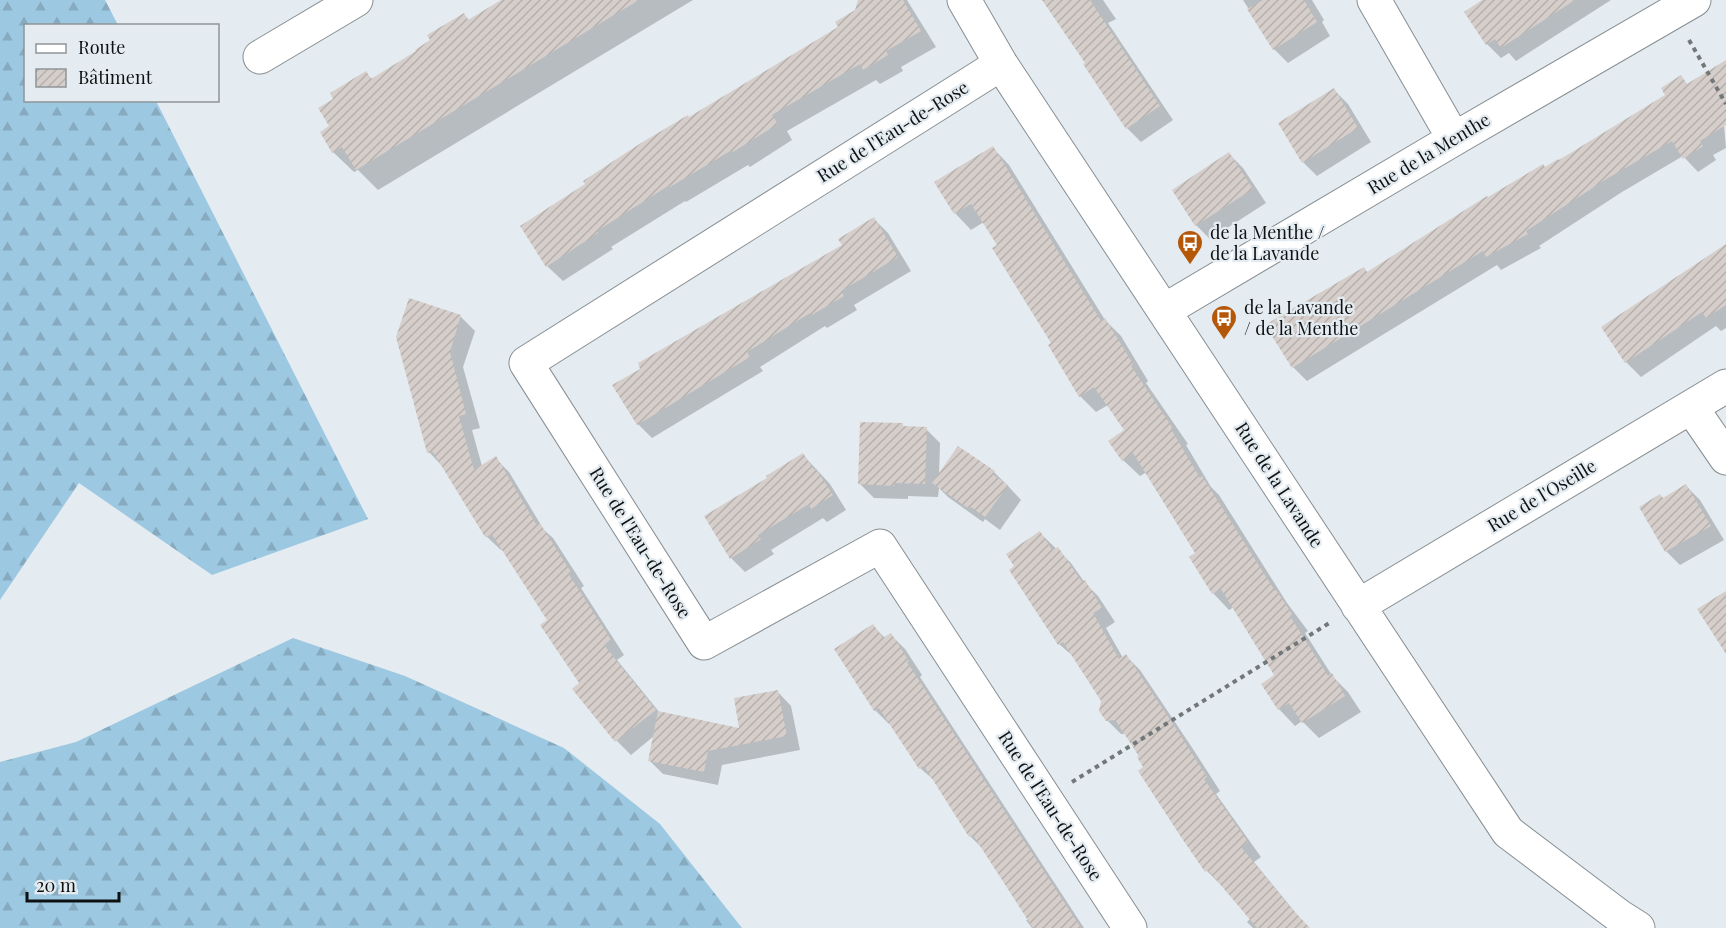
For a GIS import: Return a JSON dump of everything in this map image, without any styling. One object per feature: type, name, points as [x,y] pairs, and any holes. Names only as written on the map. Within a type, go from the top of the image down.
[{"type":"street","points":[[260,57],[356,0]]},
{"type":"street","name":"Rue de la Lavande","points":[[964,0],[1001,64],[1508,832],[1638,928]]},
{"type":"street","points":[[1374,0],[1454,139]]},
{"type":"street","name":"Rue de la Menthe","points":[[1165,310],[1683,6]]},
{"type":"street","name":"Rue de l'Eau-de-Rose","points":[[1001,64],[526,363],[704,643],[880,546],[1130,928]]},
{"type":"street","name":"Rue de l'Oseille","points":[[1358,606],[1726,386]]},
{"type":"street","points":[[1691,407],[1726,458]]},
{"type":"path","points":[[1683,6],[1726,104]]},
{"type":"path","points":[[1045,799],[1358,606]]},
{"type":"green space","points":[[0,0],[105,0],[117,24],[24,24],[24,102],[157,102],[368,519],[212,575],[79,483],[0,600]]},
{"type":"green space","points":[[293,638],[405,676],[564,748],[660,824],[742,928],[0,928],[0,762],[76,742]]},
{"type":"building","points":[[501,0],[639,0],[356,170],[342,147],[332,153],[320,132],[329,126],[318,108],[333,99],[330,93],[366,71],[371,79],[430,40],[427,35],[464,13],[468,20]]},
{"type":"building","points":[[858,0],[903,0],[921,31],[886,51],[888,55],[863,70],[860,64],[772,115],[778,124],[733,152],[732,150],[670,187],[668,186],[546,267],[520,226],[585,184],[583,181],[641,143],[688,115],[689,117],[838,27],[835,22],[855,10]]},
{"type":"building","points":[[1042,0],[1090,0],[1160,106],[1126,129]]},
{"type":"building","points":[[1263,0],[1304,0],[1317,22],[1273,50],[1247,9]]},
{"type":"building","points":[[1482,0],[1575,0],[1501,48],[1495,39],[1486,45],[1464,12]]},
{"type":"building","points":[[1726,60],[1726,125],[1700,141],[1703,146],[1683,159],[1672,141],[1608,178],[1526,231],[1528,234],[1486,257],[1483,251],[1292,368],[1265,325],[1364,267],[1367,272],[1487,196],[1543,164],[1545,167],[1559,160],[1665,95],[1661,88],[1681,75],[1687,84]]},
{"type":"building","points":[[1334,88],[1358,128],[1302,163],[1278,123]]},
{"type":"building","points":[[993,146],[1101,321],[1105,318],[1133,364],[1131,366],[1172,427],[1171,429],[1200,478],[1202,476],[1292,614],[1290,616],[1328,676],[1332,673],[1345,696],[1302,723],[1289,703],[1278,710],[1261,684],[1274,675],[1221,589],[1212,594],[1189,557],[1195,553],[1133,453],[1122,461],[1108,441],[1124,430],[1094,387],[1079,397],[1048,345],[1051,343],[992,248],[997,245],[971,204],[954,214],[934,182]]},
{"type":"building","points":[[1229,152],[1253,189],[1195,226],[1172,190]]},
{"type":"building","points":[[874,217],[898,257],[841,291],[844,296],[812,315],[810,313],[747,352],[750,357],[637,425],[612,385],[640,369],[638,363],[842,245],[838,239]]},
{"type":"building","points":[[1726,244],[1726,305],[1706,318],[1702,312],[1625,363],[1601,327]]},
{"type":"building","points":[[409,298],[461,315],[450,352],[466,414],[459,416],[474,470],[496,456],[536,524],[539,522],[571,572],[568,573],[611,640],[604,645],[656,710],[615,742],[572,689],[579,683],[540,625],[547,620],[491,533],[485,537],[433,452],[427,453],[396,337]]},
{"type":"building","points":[[860,422],[903,423],[903,426],[927,427],[925,484],[894,483],[894,486],[858,484]]},
{"type":"building","points":[[958,446],[995,471],[992,474],[1008,485],[985,517],[971,507],[969,509],[932,483]]},
{"type":"building","points":[[803,453],[833,495],[811,509],[809,504],[758,535],[761,539],[730,559],[704,516]]},
{"type":"building","points":[[1686,484],[1711,526],[1665,552],[1639,507],[1660,494],[1663,498]]},
{"type":"building","points":[[1040,531],[1052,550],[1058,547],[1082,582],[1085,580],[1102,608],[1093,613],[1119,659],[1126,654],[1177,730],[1207,777],[1204,779],[1248,842],[1241,847],[1310,928],[1257,928],[1208,870],[1205,872],[1181,837],[1138,771],[1143,767],[1137,757],[1139,756],[1115,720],[1106,721],[1099,711],[1101,701],[1063,642],[1058,645],[1009,570],[1014,566],[1006,554]]},
{"type":"building","points":[[1726,591],[1726,654],[1697,609]]},
{"type":"building","points":[[873,624],[883,638],[891,633],[909,661],[907,662],[1081,928],[1033,928],[973,835],[969,837],[924,766],[919,769],[879,708],[874,711],[834,649]]},
{"type":"building","points":[[778,690],[787,736],[708,751],[704,772],[648,761],[658,711],[739,728],[734,698]]},
{"type":"place","name":"de la Menthe / de la Lavande","points":[[1190,266]]},
{"type":"place","name":"de la Lavande / de la Menthe","points":[[1224,341]]}]
